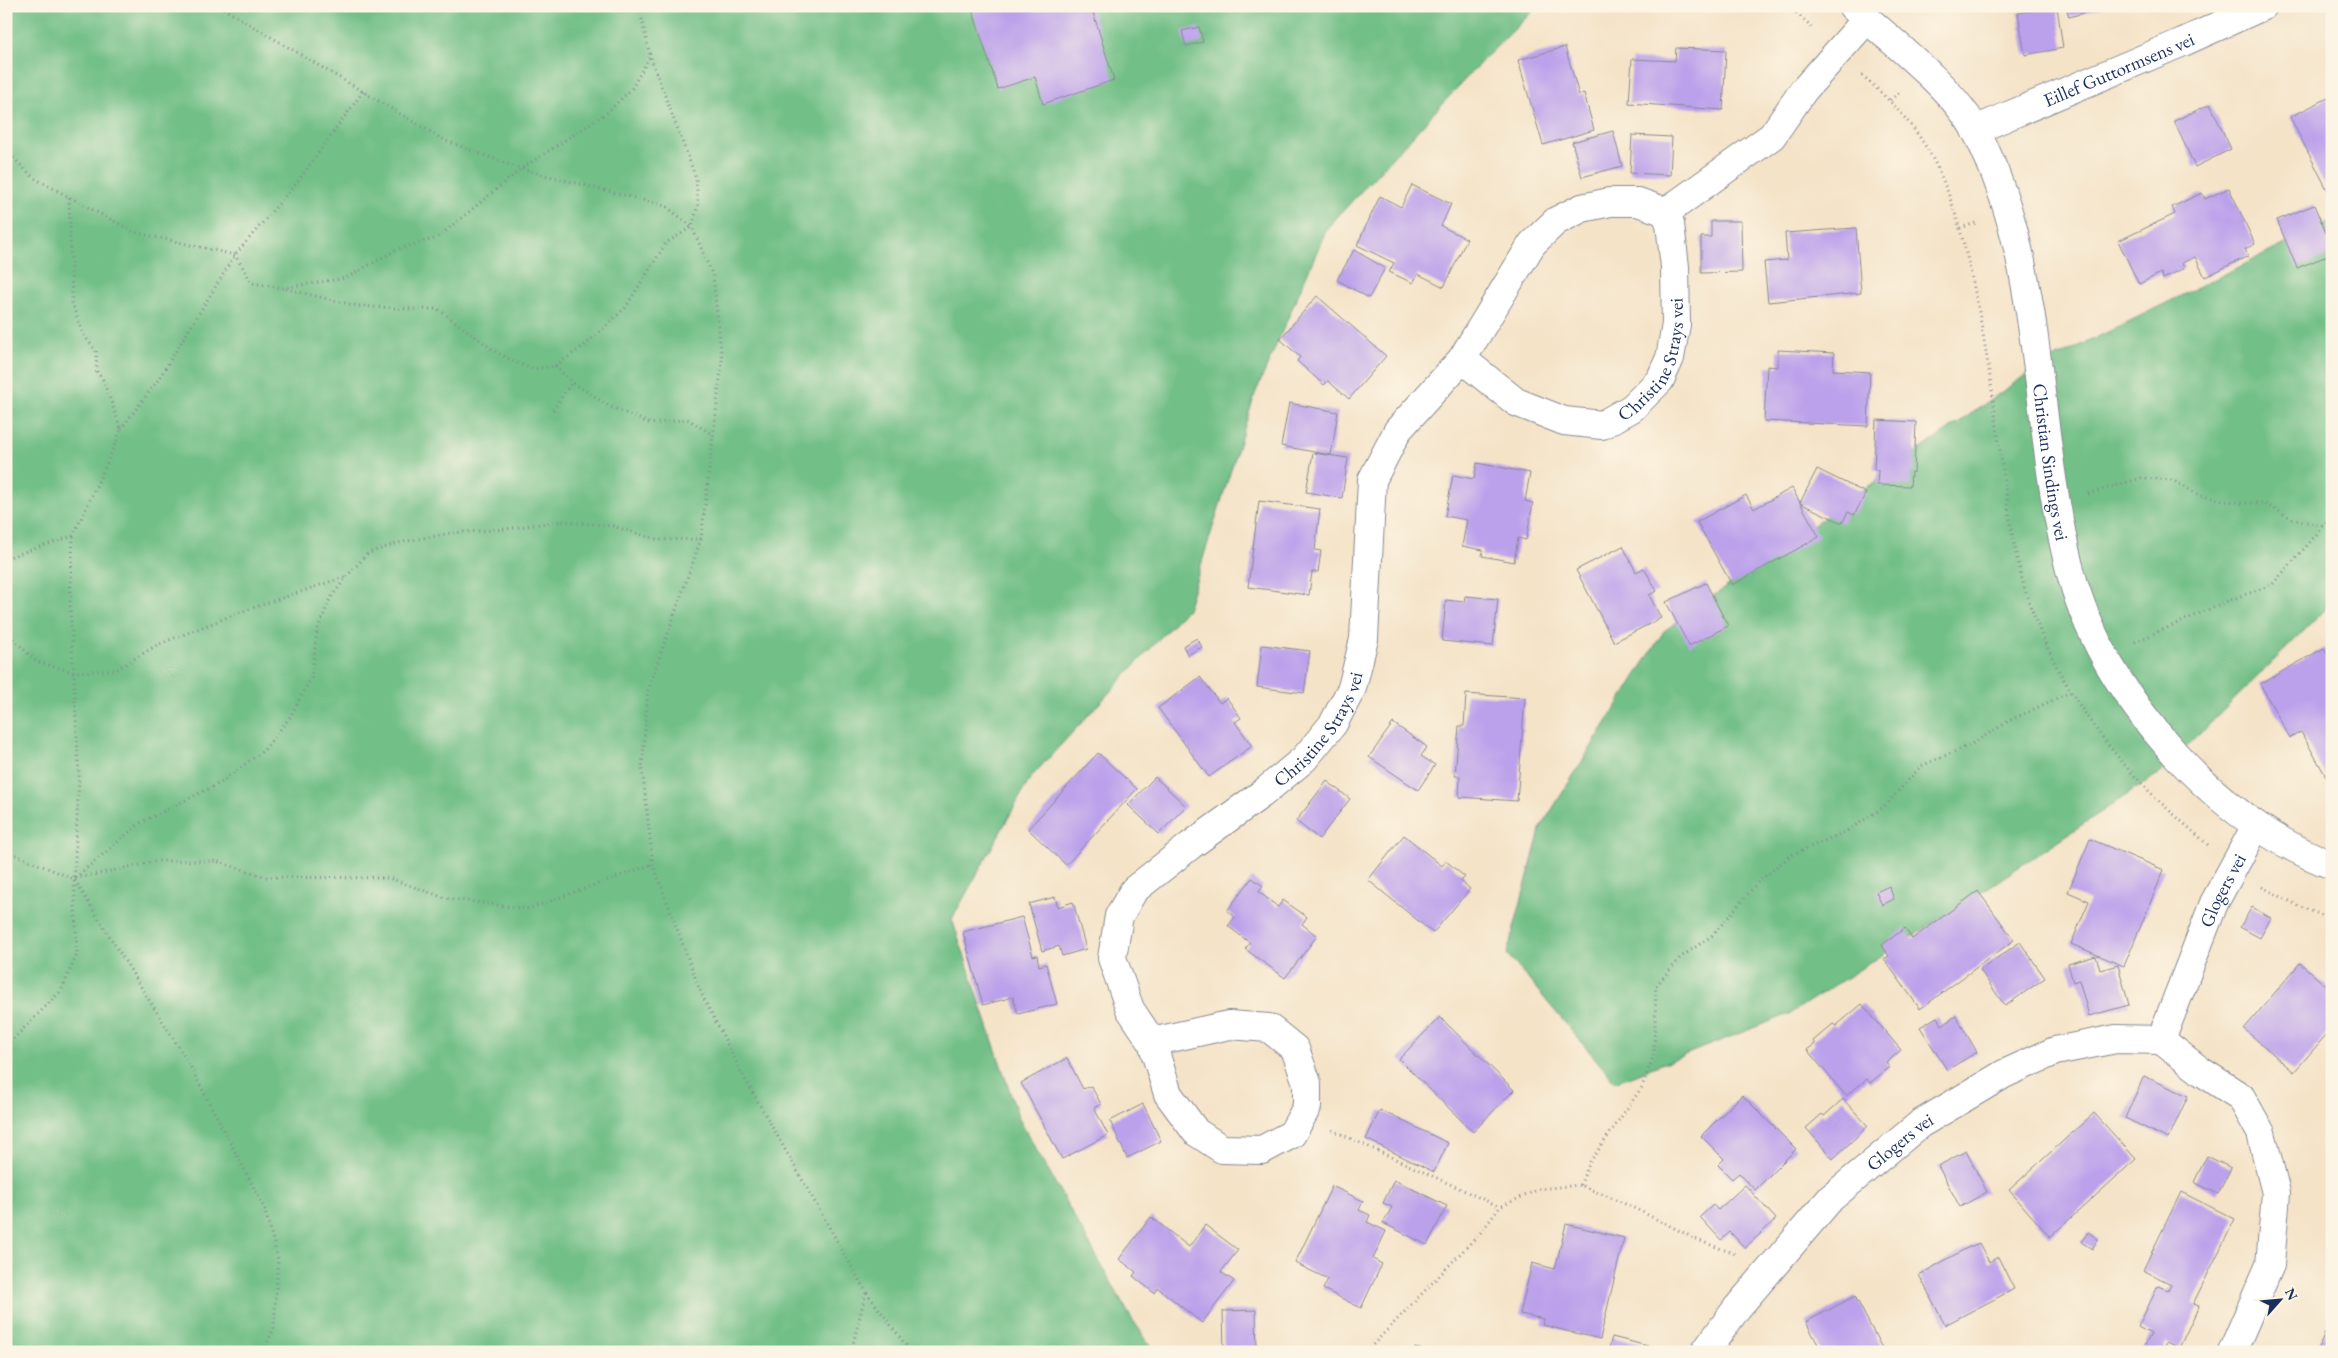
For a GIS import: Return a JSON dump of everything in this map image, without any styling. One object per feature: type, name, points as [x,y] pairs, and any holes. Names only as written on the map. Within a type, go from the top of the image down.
[{"type":"street","name":"Eillef Guttormsens vei","points":[[1975,130],[2263,6]]},
{"type":"street","name":"Christian Sindings vei","points":[[1860,13],[1926,72],[1960,107],[1975,130],[2009,212],[2031,316],[2056,504],[2068,563],[2080,602],[2103,655],[2126,692],[2155,732],[2203,784],[2256,826],[2311,857],[2332,865]]},
{"type":"street","points":[[1666,212],[1772,136],[1860,13]]},
{"type":"street","name":"Christine Strays vei","points":[[1152,1042],[1229,1025],[1269,1028],[1295,1049],[1306,1083],[1307,1107],[1292,1134],[1262,1150],[1222,1149],[1196,1132],[1168,1094],[1152,1042],[1130,1009],[1112,958],[1119,916],[1134,890],[1191,845],[1263,794],[1304,759],[1333,724],[1352,688],[1364,639],[1372,480],[1398,430],[1462,358],[1532,244],[1556,221],[1582,208],[1610,202],[1638,202],[1666,212],[1670,224],[1675,267],[1676,324],[1670,358],[1660,380],[1632,408],[1602,425],[1564,422],[1516,402],[1462,358]]},
{"type":"street","name":"Glogers vei","points":[[1705,1352],[1737,1308],[1831,1198],[1920,1124],[2004,1074],[2055,1051],[2116,1039],[2161,1040],[2214,903],[2256,826]]},
{"type":"street","points":[[2161,1040],[2202,1072],[2241,1097],[2261,1133],[2276,1193],[2270,1265],[2232,1352]]},
{"type":"path","points":[[219,6],[364,90],[444,140],[521,169],[666,206],[692,227],[713,276],[722,361],[701,539],[648,690],[642,768],[653,864],[701,992],[745,1079],[866,1292],[911,1352]]},
{"type":"path","points":[[6,151],[34,178],[134,232],[235,255],[252,283],[283,288],[358,306],[415,310],[438,308],[492,349],[512,361],[533,369],[555,366],[585,344],[625,308],[666,243],[692,227],[698,205],[696,178],[650,56],[638,6]]},
{"type":"path","points":[[283,288],[346,278],[398,250],[437,238],[521,169],[608,112],[632,88],[650,56]]},
{"type":"path","points":[[6,1046],[61,991],[77,954],[74,879],[79,775],[70,603],[73,536],[108,461],[121,428],[158,380],[235,255],[298,181],[364,90]]},
{"type":"path","points":[[1890,100],[1917,133],[1939,171],[1960,228]]},
{"type":"path","points":[[68,196],[72,303],[83,334],[96,351],[97,372],[103,380],[121,428]]},
{"type":"path","points":[[555,366],[572,382],[609,406],[651,424],[688,419],[712,434]]},
{"type":"path","points":[[552,410],[572,382]]},
{"type":"path","points":[[2056,504],[2140,478],[2172,480],[2201,496],[2241,503],[2263,503],[2293,519],[2324,526]]},
{"type":"path","points":[[2103,655],[2230,600],[2272,585],[2332,517]]},
{"type":"path","points":[[74,879],[140,823],[220,783],[264,750],[290,717],[311,678],[317,631],[330,599],[347,576],[368,554],[402,542],[450,532],[506,529],[560,521],[613,526],[659,540],[701,539]]},
{"type":"path","points":[[6,558],[73,536]]},
{"type":"path","points":[[6,632],[37,662],[73,672],[116,670],[157,645],[238,613],[347,576]]},
{"type":"path","points":[[1580,1185],[1590,1162],[1642,1087],[1654,1054],[1656,986],[1681,957],[1713,935],[1758,882],[1791,855],[1845,832],[1884,807],[1921,766],[1968,746],[2011,720],[2070,692]]},
{"type":"path","points":[[6,851],[74,879],[157,861],[216,861],[266,878],[389,878],[445,898],[528,909],[653,864]]},
{"type":"path","points":[[74,879],[189,1064],[264,1207],[278,1259],[274,1328],[263,1352]]},
{"type":"path","points":[[1302,1116],[1500,1208]]},
{"type":"path","points":[[1366,1352],[1482,1232],[1500,1208],[1539,1189],[1580,1185],[1630,1206],[1700,1241],[1772,1267]]},
{"type":"path","points":[[851,1352],[866,1292]]},
{"type":"green space","points":[[6,6],[1538,6],[1483,60],[1327,228],[1255,394],[1187,609],[1031,777],[952,919],[1019,1119],[1130,1316],[1155,1352],[6,1352]]},
{"type":"green space","points":[[2332,221],[2332,602],[2161,772],[1971,899],[1789,1014],[1615,1082],[1507,954],[1541,827],[1664,631],[2037,367]]},
{"type":"building","points":[[971,6],[1091,6],[1114,80],[1043,104],[1035,77],[998,89]]},
{"type":"building","points":[[2066,6],[2105,6],[2105,7],[2069,17]]},
{"type":"building","points":[[2057,7],[2063,48],[2025,55],[2018,13]]},
{"type":"building","points":[[1199,27],[1203,42],[1186,46],[1182,31]]},
{"type":"building","points":[[1565,47],[1579,95],[1584,93],[1594,130],[1543,145],[1518,60]]},
{"type":"building","points":[[1676,48],[1726,50],[1723,110],[1629,103],[1632,59],[1675,61]]},
{"type":"building","points":[[2332,96],[2332,199],[2290,117]]},
{"type":"building","points":[[2210,104],[2231,149],[2195,167],[2174,121]]},
{"type":"building","points":[[1613,131],[1622,166],[1582,177],[1572,142]]},
{"type":"building","points":[[1632,135],[1672,137],[1670,175],[1630,173]]},
{"type":"building","points":[[1412,185],[1451,204],[1441,226],[1467,239],[1444,287],[1418,274],[1413,283],[1389,272],[1394,263],[1357,245],[1380,196],[1401,207]]},
{"type":"building","points":[[2229,188],[2255,244],[2245,249],[2248,256],[2205,277],[2195,257],[2182,263],[2184,268],[2163,279],[2161,273],[2139,284],[2118,241],[2175,214],[2172,207],[2202,193],[2205,199]]},
{"type":"building","points":[[2314,205],[2332,247],[2332,254],[2297,268],[2277,220]]},
{"type":"building","points":[[1711,221],[1741,221],[1742,272],[1701,273],[1701,237],[1711,237]]},
{"type":"building","points":[[1856,228],[1861,293],[1768,302],[1764,262],[1787,260],[1785,233]]},
{"type":"building","points":[[1354,250],[1385,268],[1369,298],[1337,280]]},
{"type":"building","points":[[1317,296],[1386,356],[1349,399],[1328,381],[1324,385],[1297,361],[1300,357],[1280,339]]},
{"type":"building","points":[[1778,350],[1834,353],[1833,370],[1870,372],[1868,426],[1764,421],[1767,366],[1778,367]]},
{"type":"building","points":[[1289,403],[1338,412],[1331,455],[1281,446]]},
{"type":"building","points":[[1876,420],[1916,422],[1914,472],[1911,472],[1910,486],[1877,485],[1878,470],[1874,470]]},
{"type":"building","points":[[1313,453],[1348,458],[1342,498],[1306,492]]},
{"type":"building","points":[[1477,463],[1530,473],[1525,501],[1533,503],[1526,540],[1518,538],[1514,562],[1482,556],[1483,550],[1462,546],[1467,520],[1445,516],[1453,475],[1474,479]]},
{"type":"building","points":[[1817,469],[1866,493],[1854,515],[1848,512],[1842,523],[1800,503]]},
{"type":"building","points":[[1792,488],[1819,537],[1732,585],[1697,522],[1746,495],[1754,509]]},
{"type":"building","points":[[1259,501],[1320,509],[1315,550],[1321,551],[1318,572],[1312,572],[1309,595],[1248,587]]},
{"type":"building","points":[[1623,546],[1636,572],[1644,568],[1657,591],[1649,595],[1661,618],[1614,642],[1576,570]]},
{"type":"building","points":[[1706,583],[1728,626],[1689,646],[1666,602]]},
{"type":"building","points":[[1465,596],[1498,599],[1493,646],[1442,641],[1446,600],[1464,602]]},
{"type":"building","points":[[1197,638],[1202,647],[1188,655],[1183,646]]},
{"type":"building","points":[[1262,645],[1310,651],[1304,693],[1257,687]]},
{"type":"building","points":[[2324,648],[2332,662],[2332,787],[2301,732],[2290,738],[2260,684]]},
{"type":"building","points":[[1200,677],[1220,703],[1227,698],[1241,718],[1235,722],[1252,746],[1209,777],[1158,708]]},
{"type":"building","points":[[1466,694],[1525,698],[1517,801],[1459,797],[1460,776],[1455,776],[1459,726],[1464,726]]},
{"type":"building","points":[[1393,723],[1427,747],[1421,756],[1435,765],[1418,790],[1369,757]]},
{"type":"building","points":[[1098,753],[1137,789],[1066,865],[1028,829]]},
{"type":"building","points":[[1155,777],[1186,806],[1159,834],[1128,805]]},
{"type":"building","points":[[1327,781],[1350,799],[1319,839],[1296,821]]},
{"type":"building","points":[[1404,835],[1442,866],[1446,861],[1465,877],[1461,881],[1470,889],[1433,933],[1368,880]]},
{"type":"building","points":[[2090,839],[2164,870],[2124,966],[2071,944],[2089,901],[2068,892]]},
{"type":"building","points":[[1252,878],[1263,886],[1259,892],[1278,907],[1283,900],[1307,917],[1302,924],[1317,936],[1285,978],[1245,949],[1250,943],[1228,926],[1235,917],[1227,911]]},
{"type":"building","points":[[1889,886],[1894,899],[1882,905],[1876,892]]},
{"type":"building","points":[[1978,891],[2014,940],[1920,1009],[1884,959],[1889,956],[1882,945],[1905,928],[1912,939]]},
{"type":"building","points":[[1055,897],[1058,907],[1073,902],[1086,949],[1062,956],[1059,946],[1042,951],[1029,904]]},
{"type":"building","points":[[2252,907],[2271,918],[2260,938],[2240,927]]},
{"type":"building","points":[[1022,917],[1033,956],[1037,955],[1039,966],[1046,964],[1057,1004],[1018,1014],[1013,997],[983,1005],[963,932]]},
{"type":"building","points":[[2020,942],[2045,978],[2005,1006],[1980,970]]},
{"type":"building","points":[[2096,956],[2100,970],[2118,965],[2129,1005],[2089,1016],[2079,980],[2073,982],[2068,964]]},
{"type":"building","points":[[2300,963],[2332,991],[2332,1028],[2294,1072],[2244,1029]]},
{"type":"building","points":[[1862,1004],[1901,1050],[1886,1063],[1889,1067],[1870,1083],[1867,1079],[1846,1096],[1807,1050],[1815,1044],[1813,1041],[1833,1024],[1836,1026]]},
{"type":"building","points":[[1956,1016],[1977,1052],[1947,1070],[1920,1027],[1937,1017],[1942,1025]]},
{"type":"building","points":[[1440,1017],[1514,1090],[1473,1132],[1399,1059]]},
{"type":"building","points":[[1067,1058],[1083,1089],[1091,1086],[1101,1104],[1094,1108],[1108,1135],[1062,1159],[1021,1083]]},
{"type":"building","points":[[2144,1076],[2188,1096],[2168,1139],[2125,1118]]},
{"type":"building","points":[[1742,1095],[1796,1149],[1755,1190],[1739,1173],[1732,1179],[1718,1165],[1724,1159],[1701,1136]]},
{"type":"building","points":[[1843,1099],[1868,1126],[1833,1159],[1806,1128],[1822,1114],[1824,1116]]},
{"type":"building","points":[[1143,1104],[1161,1141],[1127,1158],[1110,1121]]},
{"type":"building","points":[[1380,1110],[1448,1143],[1434,1172],[1366,1139]]},
{"type":"building","points":[[2094,1113],[2136,1159],[2050,1237],[2009,1190]]},
{"type":"building","points":[[1966,1151],[1987,1192],[1960,1207],[1938,1166]]},
{"type":"building","points":[[2207,1156],[2231,1168],[2218,1194],[2194,1182]]},
{"type":"building","points":[[1394,1180],[1447,1206],[1427,1245],[1383,1223],[1392,1207],[1383,1203]]},
{"type":"building","points":[[1745,1185],[1776,1219],[1745,1248],[1730,1232],[1721,1240],[1700,1217],[1713,1205],[1718,1210]]},
{"type":"building","points":[[1332,1186],[1363,1201],[1359,1210],[1370,1215],[1367,1222],[1386,1231],[1373,1259],[1382,1264],[1361,1308],[1323,1289],[1328,1279],[1295,1263]]},
{"type":"building","points":[[2181,1192],[2235,1219],[2193,1304],[2199,1306],[2179,1348],[2166,1342],[2162,1352],[2149,1352],[2143,1349],[2151,1334],[2138,1327],[2158,1286],[2168,1290],[2171,1284],[2143,1270]]},
{"type":"building","points":[[1151,1217],[1189,1247],[1205,1225],[1238,1250],[1221,1272],[1234,1281],[1202,1323],[1158,1288],[1154,1293],[1133,1276],[1136,1272],[1119,1259]]},
{"type":"building","points":[[1566,1224],[1624,1238],[1600,1339],[1542,1325],[1544,1319],[1520,1314],[1532,1263],[1555,1269]]},
{"type":"building","points":[[2088,1232],[2098,1239],[2092,1249],[2081,1242]]},
{"type":"building","points":[[1979,1243],[1989,1262],[1998,1257],[2014,1289],[1945,1325],[1919,1275]]},
{"type":"building","points":[[1855,1296],[1884,1352],[1822,1352],[1806,1322]]},
{"type":"building","points":[[1256,1310],[1257,1352],[1224,1352],[1223,1311]]},
{"type":"building","points":[[2332,1318],[2332,1352],[2316,1352]]},
{"type":"building","points":[[1612,1337],[1664,1350],[1663,1352],[1608,1352]]},
{"type":"building","points":[[1415,1348],[1429,1351],[1429,1352],[1414,1352]]}]
